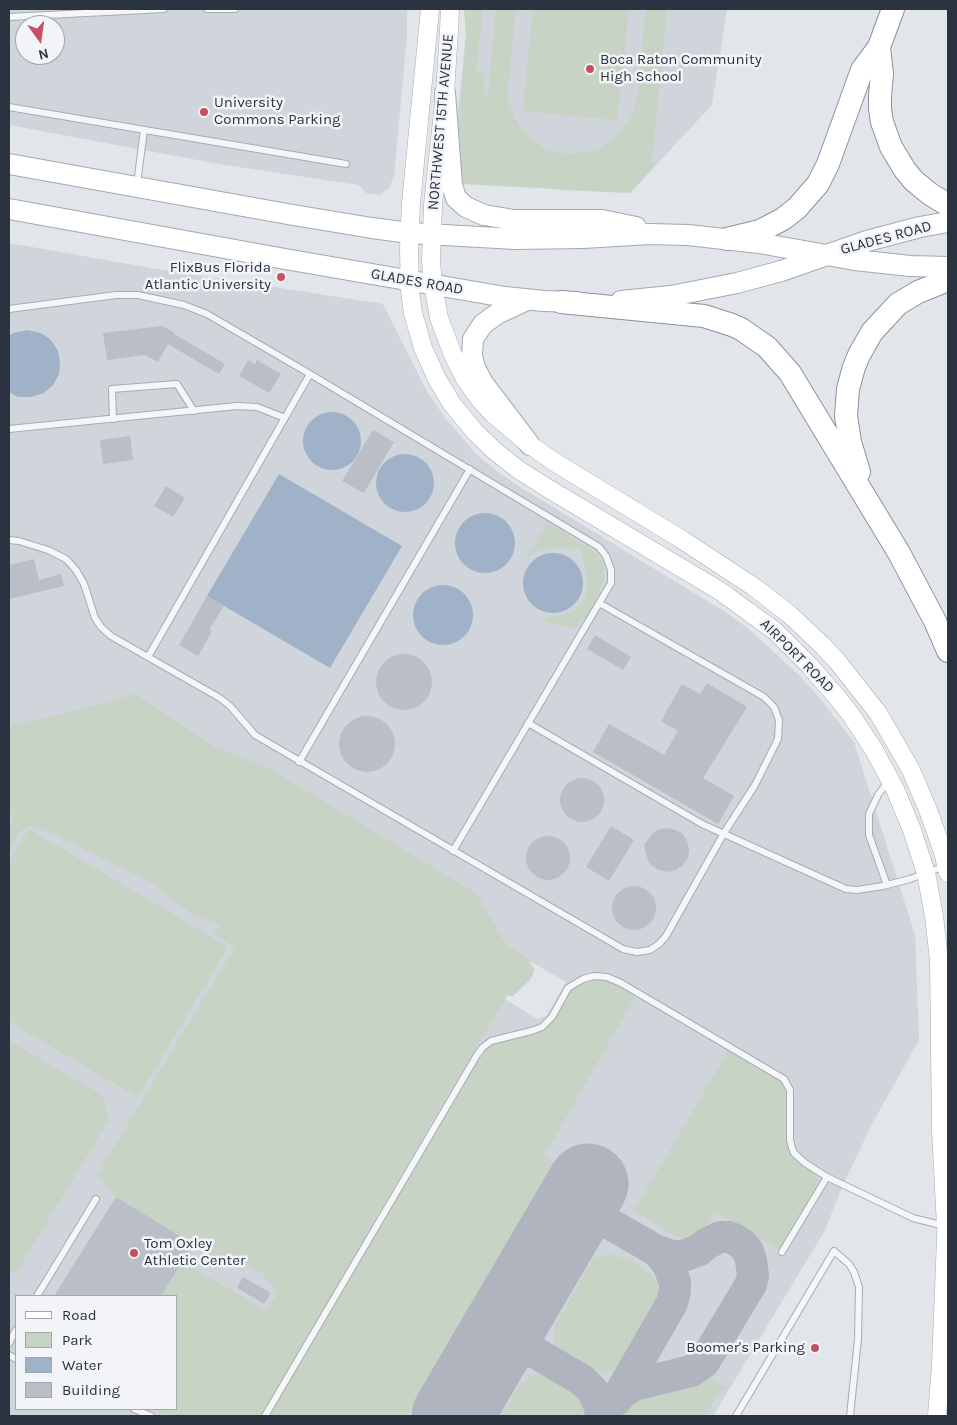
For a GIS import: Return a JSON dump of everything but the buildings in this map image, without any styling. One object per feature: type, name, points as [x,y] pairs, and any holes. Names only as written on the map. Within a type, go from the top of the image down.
[{"type":"highway","points":[[727,239],[760,231],[777,223],[797,208],[818,184],[828,164],[862,70],[879,47],[893,9]]},
{"type":"highway","points":[[879,47],[882,74],[880,109],[882,122],[891,147],[913,180],[930,194],[948,205]]},
{"type":"highway","points":[[872,509],[852,454],[847,429],[847,401],[854,367],[872,332],[898,304],[918,292],[948,280]]},
{"type":"highway","points":[[561,302],[704,316],[732,325],[754,337],[775,355],[790,373],[899,553],[924,599],[948,651]]},
{"type":"main road","points":[[444,93],[452,185],[456,198],[466,207],[484,215],[514,220],[602,220],[668,234]]},
{"type":"main road","name":"GLADES ROAD","points":[[9,164],[310,218],[410,233],[537,239],[668,234],[688,235],[780,246],[855,260],[910,266],[948,267]]},
{"type":"main road","name":"GLADES ROAD","points":[[9,209],[409,281],[527,300],[561,302],[623,301],[695,292],[758,278],[886,236],[948,222]]},
{"type":"main road","points":[[527,300],[497,314],[483,324],[473,339],[472,356],[475,368],[483,383],[530,445]]},
{"type":"street","name":"NORTHWEST 15TH AVENUE","points":[[431,235],[450,9]]},
{"type":"street","name":"NORTHWEST 15TH AVENUE","points":[[410,233],[428,11]]},
{"type":"street","name":"AIRPORT ROAD","points":[[410,233],[409,281],[413,314],[423,348],[444,391],[464,420],[496,452],[519,470],[720,591],[776,631],[837,696],[863,733],[890,779],[912,830],[926,873],[934,916],[939,960],[941,1130],[946,1226]]},
{"type":"street","name":"AIRPORT ROAD","points":[[431,235],[436,308],[453,354],[465,379],[480,401],[530,445],[556,463],[754,587],[806,630],[837,661],[878,713],[911,770],[935,830],[947,870]]},
{"type":"street","name":"AIRPORT ROAD","points":[[937,1416],[948,1206]]},
{"type":"lane","points":[[9,17],[164,9]]},
{"type":"lane","points":[[206,9],[235,9]]},
{"type":"lane","points":[[9,107],[346,164]]},
{"type":"lane","points":[[136,186],[144,130]]},
{"type":"lane","points":[[9,309],[116,295],[138,295],[160,299],[206,314],[599,547],[606,556],[611,570],[611,583],[453,851]]},
{"type":"lane","points":[[148,657],[310,374]]},
{"type":"lane","points":[[114,419],[112,389],[177,384],[194,411]]},
{"type":"lane","points":[[9,429],[237,406],[257,407],[285,418]]},
{"type":"lane","points":[[298,762],[470,469]]},
{"type":"lane","points":[[9,540],[19,541],[48,550],[66,559],[76,570],[84,584],[94,618],[101,627],[111,636],[220,698],[230,706],[255,735],[298,762],[623,949],[637,952],[650,950],[666,936],[724,834],[755,785],[778,739],[779,720],[774,708],[764,697],[599,603]]},
{"type":"lane","points":[[528,723],[702,824],[846,889],[857,890],[887,885],[926,873],[947,870]]},
{"type":"lane","points":[[887,885],[869,835],[869,814],[878,795],[890,779]]},
{"type":"lane","points":[[265,1416],[477,1054],[491,1041],[542,1027],[552,1016],[568,988],[594,976],[607,977],[621,983],[784,1079],[790,1090],[790,1140],[794,1153],[805,1163],[827,1177],[913,1218],[946,1226]]},
{"type":"lane","points":[[782,1252],[827,1177]]},
{"type":"lane","points":[[38,1295],[96,1199]]},
{"type":"lane","points":[[736,1416],[834,1252],[849,1264],[854,1272],[859,1288],[858,1339],[850,1416]]},
{"type":"lane","points":[[9,1343],[15,1332]]},
{"type":"lane","points":[[136,1410],[151,1416]]},
{"type":"shaded area","name":"University Commons Parking","points":[[9,9],[407,9],[407,35],[394,176],[389,188],[379,195],[366,193],[359,185],[219,164],[9,125]]},
{"type":"shaded area","name":"Boca Raton Community High School","points":[[464,9],[727,9],[712,105],[630,193],[560,190],[454,148],[466,34]]},
{"type":"shaded area","points":[[9,243],[151,268],[383,304],[426,390],[446,419],[477,455],[520,487],[727,613],[751,631],[813,690],[854,742],[915,935],[919,1040],[872,1124],[843,1185],[824,1232],[713,1416],[9,1416]],"holes":[[[528,960],[566,982],[546,1016],[537,1019],[505,999]]]},
{"type":"green space","points":[[464,9],[483,9],[476,72],[485,73],[483,94],[488,95],[496,9],[516,9],[508,89],[508,100],[513,113],[521,129],[543,148],[572,154],[601,148],[613,140],[630,119],[636,104],[646,9],[667,9],[652,162],[655,166],[630,193],[462,184],[457,150],[466,34]]},
{"type":"green space","points":[[533,9],[629,9],[617,120],[523,111]]},
{"type":"green space","points":[[547,522],[597,553],[604,566],[604,579],[592,609],[578,626],[573,628],[544,622],[546,616],[556,617],[573,611],[584,599],[587,591],[587,578],[579,548],[549,548],[538,551],[526,559]]},
{"type":"green space","points":[[135,694],[215,747],[268,768],[477,894],[506,945],[528,959],[535,970],[530,980],[513,996],[507,996],[415,1150],[262,1416],[170,1416],[155,1410],[178,1410],[178,1295],[162,1295],[182,1262],[267,1311],[277,1294],[270,1282],[264,1278],[265,1275],[237,1258],[231,1266],[193,1244],[116,1197],[97,1175],[235,947],[213,934],[221,926],[192,914],[156,885],[32,825],[23,829],[18,834],[9,851],[9,826],[13,821],[14,813],[9,816],[9,725],[58,715]]},
{"type":"green space","points":[[29,829],[228,947],[138,1097],[9,1022],[9,862]]},
{"type":"green space","points":[[607,977],[638,992],[544,1156],[554,1162],[406,1416],[265,1416],[487,1044],[542,1027],[568,988],[583,979]]},
{"type":"green space","points":[[9,1041],[102,1095],[109,1120],[16,1273],[9,1272]]},
{"type":"green space","points":[[729,1050],[777,1077],[785,1085],[787,1092],[787,1138],[789,1148],[796,1158],[813,1170],[818,1180],[817,1189],[780,1250],[716,1212],[700,1234],[687,1238],[677,1237],[634,1211]]},
{"type":"green space","points":[[608,1254],[630,1260],[650,1274],[660,1287],[660,1300],[624,1362],[611,1371],[594,1373],[584,1369],[561,1354],[555,1346],[554,1332],[555,1325],[593,1259]]},
{"type":"green space","points":[[535,1375],[549,1375],[585,1397],[590,1408],[589,1416],[501,1416],[521,1383]]},
{"type":"green space","points":[[708,1378],[726,1387],[719,1393],[705,1416],[619,1416],[633,1396]]},
{"type":"water","points":[[27,330],[41,333],[51,340],[58,351],[60,362],[59,374],[53,385],[44,393],[31,397],[18,397],[9,392],[9,336],[13,333]]},
{"type":"water","points":[[332,412],[348,417],[356,425],[361,441],[356,457],[348,465],[332,470],[316,465],[308,457],[303,441],[308,425],[316,417]]},
{"type":"water","points":[[405,454],[421,459],[429,467],[434,483],[429,499],[421,507],[405,512],[389,507],[381,499],[376,483],[381,467],[389,459]]},
{"type":"water","points":[[279,474],[402,546],[330,668],[207,596]]},
{"type":"water","points":[[485,513],[502,518],[510,526],[515,543],[510,560],[502,568],[485,573],[468,568],[460,560],[455,543],[460,526],[468,518]]},
{"type":"water","points":[[553,553],[570,558],[578,566],[583,583],[578,600],[570,608],[553,613],[536,608],[528,600],[523,583],[528,566],[536,558]]},
{"type":"water","points":[[443,585],[460,590],[468,598],[473,615],[468,632],[460,640],[443,645],[426,640],[418,632],[413,615],[418,598],[426,590]]},
{"type":"taxiway","points":[[551,1248],[571,1227],[585,1219],[597,1218],[657,1251],[668,1264],[675,1282],[672,1303],[616,1400]]},
{"type":"taxiway","points":[[616,1399],[634,1385],[691,1371],[704,1362],[751,1284],[753,1276],[748,1251],[743,1245],[729,1237],[720,1237],[699,1250],[683,1256],[672,1256],[657,1251]]},
{"type":"taxiway","points":[[483,1362],[498,1352],[509,1348],[520,1348],[536,1353],[582,1380],[593,1391],[600,1407],[601,1416]]},
{"type":"runway","points":[[452,1416],[588,1184]]},
{"type":"place","name":"Boca Raton Community High School","points":[[590,69]]},
{"type":"place","name":"University Commons Parking","points":[[204,112]]},
{"type":"place","name":"FlixBus Florida Atlantic University","points":[[281,277]]},
{"type":"place","name":"Tom Oxley Athletic Center","points":[[134,1253]]},
{"type":"place","name":"Boomer's Parking","points":[[815,1348]]}]
